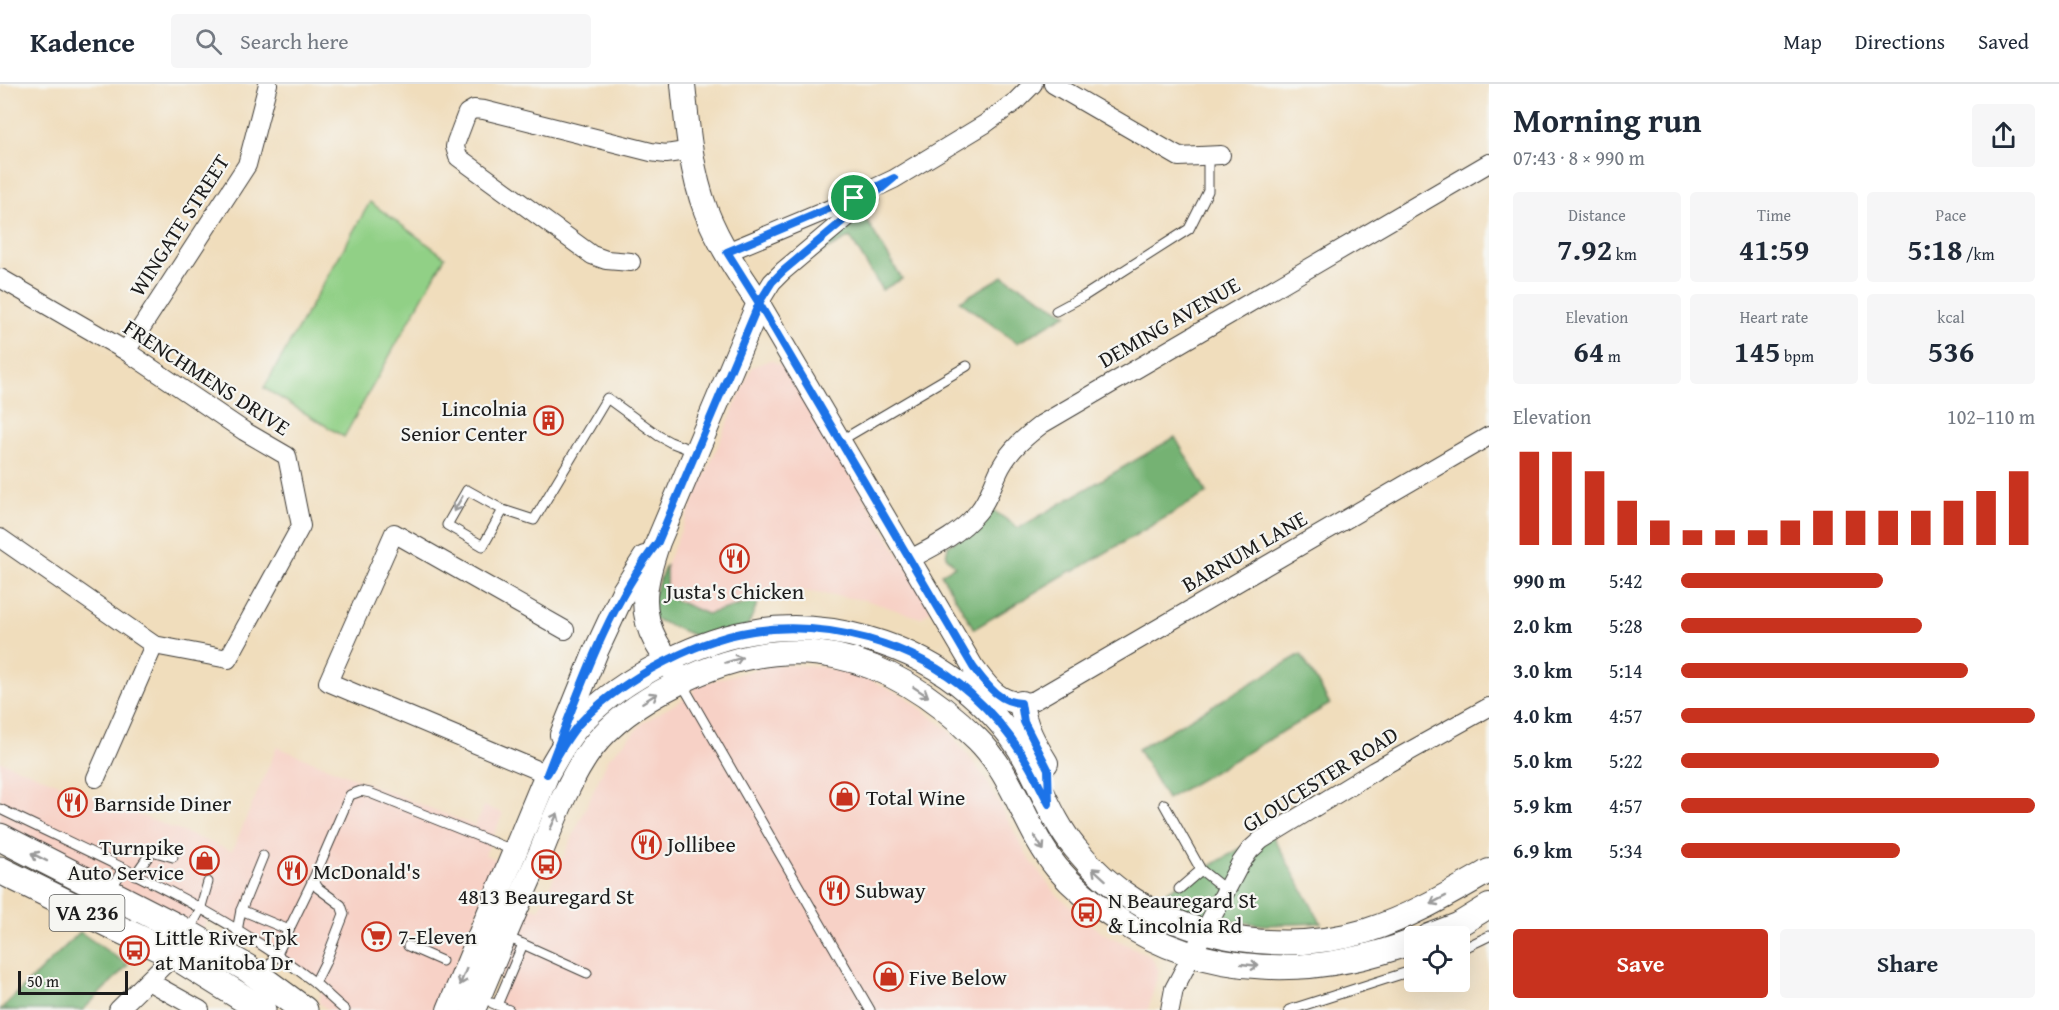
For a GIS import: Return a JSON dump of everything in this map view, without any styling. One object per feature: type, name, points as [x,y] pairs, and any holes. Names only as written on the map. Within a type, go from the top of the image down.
[{"type":"main road","points":[[680,681],[649,628],[644,611],[646,581],[658,542],[759,303],[727,252],[705,209],[692,150],[684,85]]},
{"type":"main road","points":[[449,1010],[604,634],[632,577],[658,542]]},
{"type":"main road","points":[[547,774],[573,732],[597,707],[639,676],[701,645],[752,631],[792,628],[846,634],[897,649],[961,686],[994,717],[1024,756],[1059,826],[1093,869],[1116,889],[1146,908],[1204,933],[1289,942],[1341,936],[1392,922],[1438,900],[1489,871]]},
{"type":"main road","points":[[483,1004],[514,940],[549,832],[584,760],[605,733],[626,714],[652,696],[680,681],[742,657],[765,653],[792,652],[850,660],[900,678],[932,699],[979,741],[1005,776],[1038,843],[1069,881],[1086,897],[1124,924],[1192,956],[1235,964],[1297,968],[1370,957],[1404,945]]},
{"type":"main road","points":[[1021,703],[1024,722],[1048,769],[1049,804]]},
{"type":"main road","name":"VA 236","points":[[0,837],[109,893],[181,944],[261,1010]]},
{"type":"main road","name":"VA 236","points":[[0,870],[119,929],[181,944],[261,978],[304,1010]]},
{"type":"main road","points":[[1455,926],[1489,906]]},
{"type":"street","name":"WINGATE STREET","points":[[126,351],[247,165],[268,84]]},
{"type":"street","points":[[727,252],[894,178],[985,124],[1016,101],[1033,84]]},
{"type":"street","points":[[1053,84],[1179,157],[1215,155]]},
{"type":"street","points":[[631,261],[606,260],[592,255],[458,157],[455,147],[465,117],[470,111],[479,109],[651,152],[666,154],[692,150]]},
{"type":"street","name":"DEMING AVENUE","points":[[910,559],[950,538],[966,525],[979,511],[1011,451],[1025,436],[1042,424],[1489,163]]},
{"type":"street","points":[[894,178],[783,271],[772,282],[759,303],[973,667],[1001,699],[1021,703]]},
{"type":"street","name":"FRENCHMENS DRIVE","points":[[0,278],[126,351],[244,431],[287,456],[301,526],[228,659],[154,645]]},
{"type":"street","name":"BARNUM LANE","points":[[1021,703],[1035,700],[1489,436]]},
{"type":"street","points":[[547,774],[328,682],[394,533],[565,630]]},
{"type":"street","points":[[0,538],[154,645],[96,778]]},
{"type":"street","name":"GLOUCESTER ROAD","points":[[1170,1010],[1173,989],[1240,864],[1250,850],[1261,840],[1374,771],[1489,706]]},
{"type":"street","points":[[118,1010],[181,944]]},
{"type":"street","points":[[148,981],[200,1010]]},
{"type":"lane","points":[[1056,311],[1084,296],[1189,229],[1208,191],[1215,155]]},
{"type":"lane","points":[[840,441],[967,366]]},
{"type":"lane","points":[[503,510],[483,546],[447,525],[467,490],[503,510],[534,520],[607,398],[659,436],[696,452]]},
{"type":"lane","points":[[680,681],[870,1010]]},
{"type":"lane","points":[[261,978],[276,956],[289,930],[350,795],[361,791],[370,793],[515,851]]},
{"type":"lane","points":[[1164,804],[1201,870],[1226,890]]},
{"type":"lane","points":[[0,809],[135,875],[237,931],[315,983],[345,1010]]},
{"type":"lane","points":[[135,875],[152,851],[173,857]]},
{"type":"lane","points":[[237,931],[241,910],[263,856]]},
{"type":"lane","points":[[109,893],[123,869]]},
{"type":"lane","points":[[1179,889],[1201,870]]},
{"type":"lane","points":[[313,880],[318,888],[341,905],[344,914],[315,983]]},
{"type":"lane","points":[[181,944],[200,910],[208,882]]},
{"type":"lane","points":[[241,910],[289,930]]},
{"type":"lane","points":[[1470,945],[1489,936]]},
{"type":"lane","points":[[514,940],[587,973]]},
{"type":"lane","points":[[408,946],[442,960]]},
{"type":"lane","points":[[1289,1010],[1404,973]]},
{"type":"lane","points":[[483,1004],[509,1010]]},
{"type":"shaded area","points":[[770,360],[785,367],[932,609],[921,618],[865,600],[802,591],[764,591],[759,600],[707,614],[666,596],[666,565],[752,367]]},
{"type":"shaded area","points":[[773,665],[819,666],[864,677],[906,697],[947,729],[984,776],[1028,857],[1055,893],[1099,931],[1150,956],[1159,970],[1148,1010],[487,1010],[531,907],[539,910],[608,759],[644,722],[694,693],[692,686]]},
{"type":"shaded area","points":[[277,747],[475,826],[484,806],[503,813],[485,855],[499,860],[437,1010],[328,1010],[318,1002],[323,987],[208,916],[203,929],[0,833],[0,761],[232,851]]},
{"type":"green space","points":[[370,202],[445,257],[344,437],[264,388]]},
{"type":"green space","points":[[864,216],[902,279],[882,290],[850,237],[796,266],[790,257]]},
{"type":"green space","points":[[1003,276],[1067,314],[1017,343],[960,301]]},
{"type":"green space","points":[[1175,437],[1207,493],[974,629],[941,574],[955,566],[946,556],[948,546],[974,529],[991,509],[1019,528]]},
{"type":"green space","points":[[666,565],[666,596],[707,614],[759,600],[736,653],[645,615]]},
{"type":"green space","points":[[1301,654],[1330,704],[1167,799],[1138,749]]},
{"type":"green space","points":[[1270,831],[1321,923],[1265,925],[1208,918],[1157,897]]},
{"type":"green space","points":[[80,932],[128,965],[83,1010],[0,1010]]},
{"type":"place","name":"Lincolnia Senior Center","points":[[548,421]]},
{"type":"place","name":"Justa's Chicken","points":[[735,559]]},
{"type":"place","name":"Total Wine","points":[[845,797]]},
{"type":"place","name":"Barnside Diner","points":[[73,803]]},
{"type":"place","name":"Jollibee","points":[[646,844]]},
{"type":"place","name":"Turnpike Auto Service","points":[[205,860]]},
{"type":"place","name":"4813 Beauregard St","points":[[546,864]]},
{"type":"place","name":"McDonald's","points":[[292,871]]},
{"type":"place","name":"Subway","points":[[834,890]]},
{"type":"place","name":"N Beauregard St & Lincolnia Rd","points":[[1087,913]]},
{"type":"place","name":"7-Eleven","points":[[377,936]]},
{"type":"place","name":"Little River Tpk at Manitoba Dr","points":[[134,950]]},
{"type":"place","name":"Five Below","points":[[888,977]]},
{"type":"route","points":[[854,198],[727,252],[759,303],[658,542],[624,591],[596,651],[547,774],[573,732],[597,707],[639,676],[668,660],[701,645],[752,631],[814,629],[872,640],[897,649],[943,674],[969,692],[994,717],[1024,756],[1049,804],[1047,765],[1029,735],[1021,703],[1001,699],[973,667],[759,303],[772,282],[794,260],[894,178],[854,198]]}]
